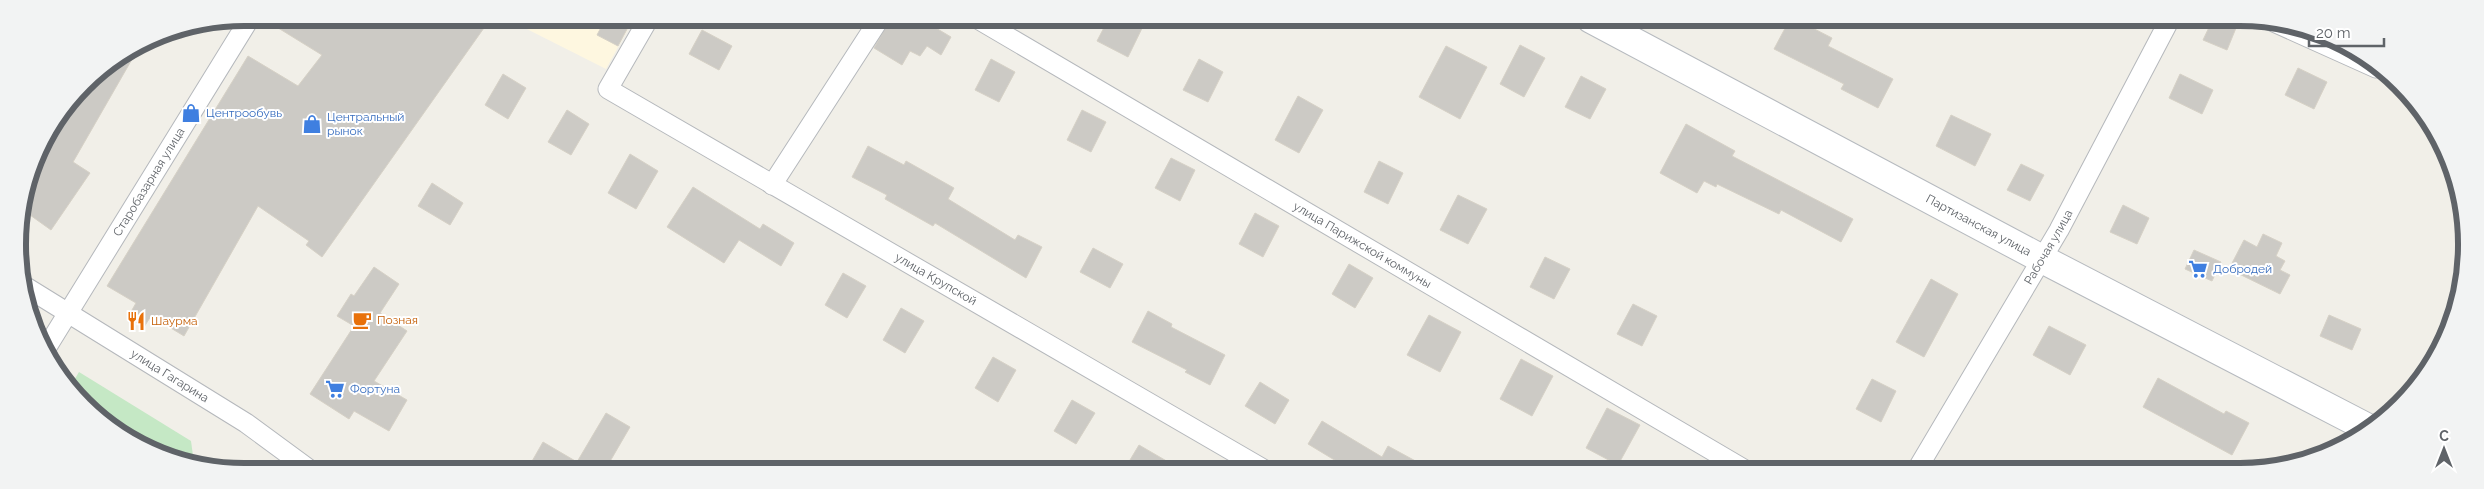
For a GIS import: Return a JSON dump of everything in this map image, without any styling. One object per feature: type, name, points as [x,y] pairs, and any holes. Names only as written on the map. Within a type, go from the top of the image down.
[{"type":"main road","name":"Партизанская улица","points":[[1604,26],[2042,260],[2362,425]]},
{"type":"street","name":"Старобазарная улица","points":[[50,343],[245,26]]},
{"type":"street","name":"улица Крупской","points":[[644,26],[608,89],[1253,463]]},
{"type":"street","points":[[772,185],[875,26]]},
{"type":"street","name":"улица Парижской коммуны","points":[[990,26],[1733,463]]},
{"type":"street","name":"Рабочая улица","points":[[1921,463],[2042,260],[2166,26]]},
{"type":"street","points":[[2308,37],[2353,58]]},
{"type":"street","name":"улица Гагарина","points":[[31,290],[68,315],[246,423],[300,463]]},
{"type":"shaded area","points":[[521,26],[630,26],[606,69]]},
{"type":"green space","points":[[79,372],[191,441],[193,456],[161,446],[135,434],[101,409],[74,381]]},
{"type":"building","name":"Центральный рынок","points":[[275,26],[485,26],[322,257],[306,245],[309,241],[258,206],[184,336],[151,316],[144,327],[128,317],[136,303],[107,286],[248,56],[298,86],[322,55]]},
{"type":"building","points":[[602,26],[629,26],[618,46],[597,35]]},
{"type":"building","points":[[886,26],[932,26],[951,37],[941,55],[927,46],[920,56],[910,51],[902,65],[874,48]]},
{"type":"building","points":[[1105,26],[1143,26],[1128,57],[1097,41]]},
{"type":"building","points":[[1786,26],[1809,26],[1832,38],[1828,46],[1893,79],[1878,108],[1841,89],[1844,84],[1774,49]]},
{"type":"building","points":[[2210,26],[2231,26],[2236,28],[2227,50],[2203,40]]},
{"type":"building","points":[[702,30],[732,46],[719,70],[689,54]]},
{"type":"building","points":[[1520,45],[1545,58],[1524,97],[1500,84]]},
{"type":"building","points":[[1446,46],[1487,67],[1460,119],[1419,97]]},
{"type":"building","points":[[134,56],[73,162],[90,173],[51,230],[28,214],[30,202],[43,161],[50,146],[68,119],[67,118],[71,112],[90,90]]},
{"type":"building","points":[[991,59],[1015,72],[999,102],[975,90]]},
{"type":"building","points":[[1199,59],[1223,72],[1208,102],[1183,90]]},
{"type":"building","points":[[2298,68],[2327,82],[2314,109],[2285,95]]},
{"type":"building","points":[[503,74],[526,88],[508,119],[485,105]]},
{"type":"building","points":[[2180,74],[2213,90],[2202,114],[2169,98]]},
{"type":"building","points":[[1581,76],[1606,89],[1590,119],[1565,107]]},
{"type":"building","points":[[1298,96],[1323,110],[1299,153],[1275,140]]},
{"type":"building","points":[[567,110],[589,124],[571,155],[548,142]]},
{"type":"building","points":[[1082,110],[1106,122],[1091,152],[1067,140]]},
{"type":"building","points":[[1951,115],[1991,134],[1975,166],[1936,146]]},
{"type":"building","points":[[1686,124],[1735,151],[1732,156],[1853,219],[1841,242],[1781,210],[1779,214],[1717,184],[1716,187],[1704,181],[1697,193],[1660,173]]},
{"type":"building","points":[[868,146],[904,165],[906,161],[954,188],[948,199],[1015,240],[1018,235],[1042,247],[1026,278],[935,223],[933,226],[885,199],[887,195],[852,177]]},
{"type":"building","points":[[630,154],[658,171],[636,209],[608,193]]},
{"type":"building","points":[[1171,158],[1195,170],[1180,201],[1155,188]]},
{"type":"building","points":[[1379,161],[1403,173],[1388,204],[1364,192]]},
{"type":"building","points":[[2021,164],[2044,175],[2030,201],[2007,190]]},
{"type":"building","points":[[432,183],[463,203],[450,225],[418,206]]},
{"type":"building","points":[[693,187],[760,229],[763,224],[794,243],[781,266],[739,240],[724,263],[667,227]]},
{"type":"building","points":[[1458,195],[1487,209],[1468,244],[1440,230]]},
{"type":"building","points":[[2123,205],[2149,218],[2137,244],[2110,232]]},
{"type":"building","points":[[1255,213],[1279,226],[1263,257],[1239,244]]},
{"type":"building","points":[[2263,234],[2282,243],[2276,256],[2285,261],[2280,270],[2290,275],[2280,294],[2229,269],[2244,240],[2257,247]]},
{"type":"building","points":[[1093,248],[1123,264],[1110,288],[1080,272]]},
{"type":"building","points":[[2194,250],[2221,262],[2212,281],[2185,269]]},
{"type":"building","points":[[1545,257],[1570,269],[1554,299],[1530,287]]},
{"type":"building","points":[[1349,264],[1373,278],[1355,308],[1332,294]]},
{"type":"building","points":[[374,267],[399,284],[380,313],[407,331],[374,381],[407,400],[389,431],[354,411],[349,419],[310,394],[354,326],[337,316],[351,294],[354,296]]},
{"type":"building","points":[[843,273],[866,286],[847,318],[825,305]]},
{"type":"building","points":[[1931,279],[1958,294],[1924,357],[1896,342]]},
{"type":"building","points":[[1633,304],[1657,316],[1642,346],[1617,334]]},
{"type":"building","points":[[901,308],[924,321],[905,353],[883,340]]},
{"type":"building","points":[[1148,311],[1172,324],[1171,327],[1225,355],[1210,385],[1185,372],[1187,370],[1132,342]]},
{"type":"building","points":[[1429,315],[1461,332],[1440,372],[1407,355]]},
{"type":"building","points":[[2329,315],[2361,329],[2352,350],[2320,336]]},
{"type":"building","points":[[2049,326],[2086,345],[2070,375],[2033,355]]},
{"type":"building","points":[[993,357],[1016,370],[998,402],[975,388]]},
{"type":"building","points":[[1521,359],[1553,376],[1532,416],[1500,399]]},
{"type":"building","points":[[2158,378],[2224,414],[2226,411],[2249,423],[2232,455],[2143,407]]},
{"type":"building","points":[[1872,379],[1896,391],[1881,422],[1856,409]]},
{"type":"building","points":[[1260,382],[1289,400],[1275,424],[1245,406]]},
{"type":"building","points":[[1072,400],[1095,413],[1076,444],[1054,431]]},
{"type":"building","points":[[1607,408],[1640,425],[1619,463],[1614,463],[1586,448]]},
{"type":"building","points":[[606,413],[630,427],[609,463],[531,463],[543,442],[577,462]]},
{"type":"building","points":[[1322,421],[1382,457],[1388,446],[1419,463],[1339,463],[1308,444]]},
{"type":"building","points":[[1139,445],[1170,463],[1128,463]]},
{"type":"place","name":"Центрообувь","points":[[191,113]]},
{"type":"place","name":"Центральный рынок","points":[[312,124]]},
{"type":"place","name":"Добродей","points":[[2198,269]]},
{"type":"place","name":"Позная","points":[[362,320]]},
{"type":"place","name":"Шаурма","points":[[136,321]]},
{"type":"place","name":"Фортуна","points":[[335,389]]}]
